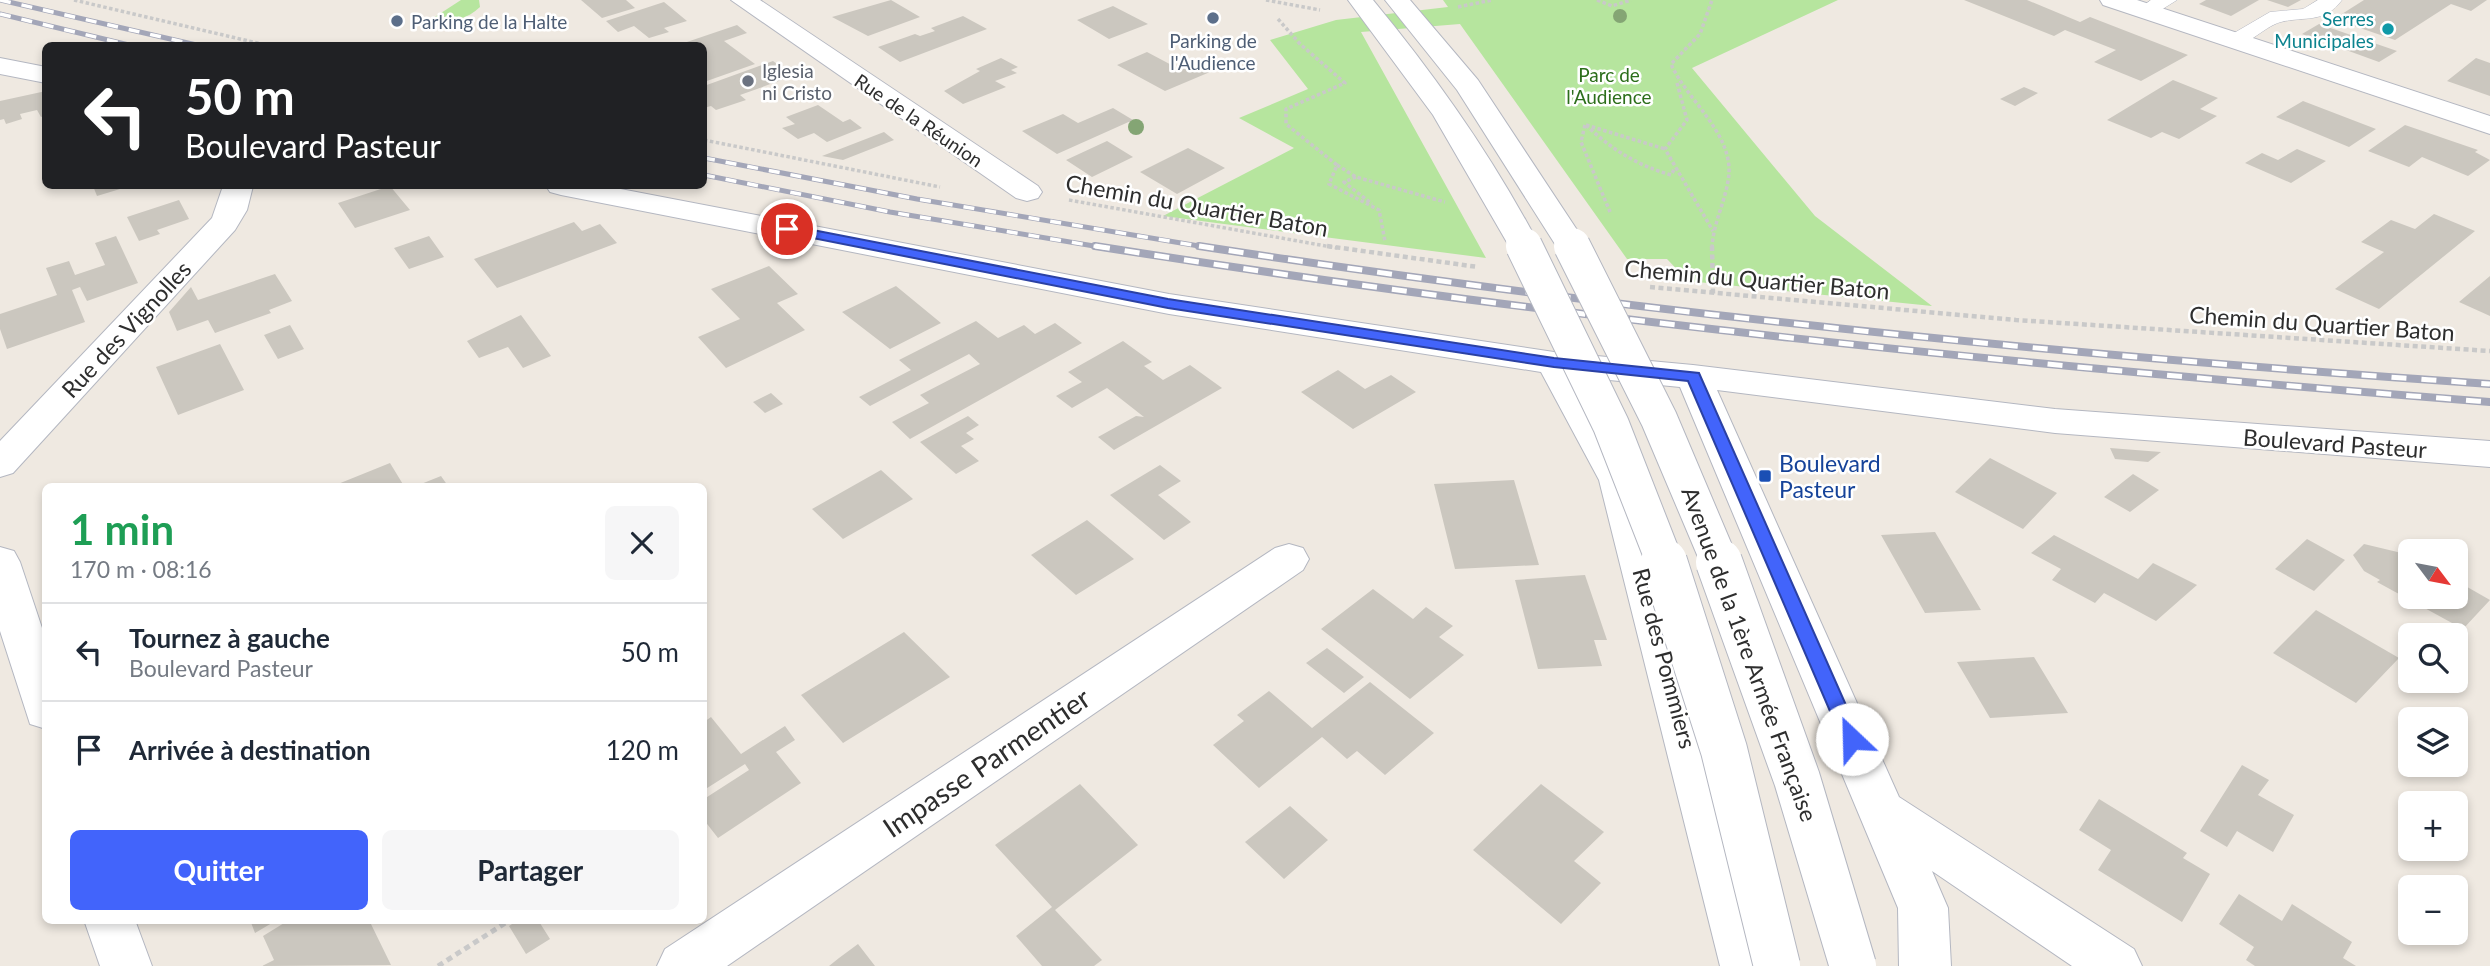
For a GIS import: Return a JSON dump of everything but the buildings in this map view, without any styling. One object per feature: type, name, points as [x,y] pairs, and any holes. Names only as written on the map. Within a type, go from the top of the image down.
[{"type":"street","name":"Rue de la Réunion","points":[[743,0],[1027,192]]},
{"type":"street","points":[[1360,0],[1441,104],[1500,200],[1591,374],[1658,548],[1700,671],[1724,753],[1777,966]]},
{"type":"street","name":"Avenue de la 1ère Armée Française","points":[[1397,0],[1468,86],[1571,244],[1651,396],[1723,564],[1798,781],[1853,966]]},
{"type":"street","points":[[2112,0],[2157,6],[2233,40],[2490,125]]},
{"type":"street","points":[[0,66],[42,74]]},
{"type":"street","name":"Rue des Vignolles","points":[[0,464],[224,223],[232,210],[237,189]]},
{"type":"street","name":"Boulevard Pasteur","points":[[577,189],[1168,303],[1554,363],[1693,376],[2055,421],[2490,454]]},
{"type":"street","name":"Rue des Pommiers","points":[[1554,363],[1618,480],[1746,966]]},
{"type":"street","points":[[1693,376],[1923,908],[1925,966]]},
{"type":"street","name":"Impasse Parmentier","points":[[683,966],[1289,559]]},
{"type":"street","points":[[0,562],[42,698]]},
{"type":"street","points":[[1883,812],[2116,966]]},
{"type":"street","points":[[110,924],[126,966]]},
{"type":"lane","points":[[2233,40],[2277,16],[2308,15],[2332,0]]},
{"type":"path","points":[[74,0],[253,42]]},
{"type":"path","points":[[1266,0],[1320,10]]},
{"type":"path","points":[[1451,9],[1492,0]]},
{"type":"path","points":[[1597,0],[1612,6],[1631,0]]},
{"type":"path","points":[[1665,149],[1687,120],[1671,65],[1700,34],[1712,0]]},
{"type":"path","points":[[1278,19],[1300,44],[1345,83],[1286,109],[1286,124],[1356,177],[1455,205]]},
{"type":"path","points":[[1676,79],[1708,118],[1728,158],[1725,201],[1713,231],[1713,294]]},
{"type":"path","points":[[1585,125],[1665,149],[1675,168],[1687,181],[1690,195],[1713,231]]},
{"type":"path","points":[[1585,125],[1611,150],[1636,165],[1671,174],[1675,168]]},
{"type":"path","points":[[1585,125],[1581,142],[1610,209]]},
{"type":"path","points":[[707,141],[951,189]]},
{"type":"path","points":[[1337,165],[1329,184],[1378,210]]},
{"type":"path","points":[[1356,177],[1344,182],[1378,210],[1385,241]]},
{"type":"path","name":"Chemin du Quartier Baton","points":[[1027,192],[1383,256],[1480,267]]},
{"type":"path","name":"Chemin du Quartier Baton","points":[[1644,286],[1713,294],[2262,338],[2490,352]]},
{"type":"path","points":[[438,966],[504,924]]},
{"type":"green space","points":[[461,0],[479,0],[480,7],[455,20],[427,22]]},
{"type":"green space","name":"Parc de l'Audience","points":[[1443,0],[1838,0],[1692,68],[1815,216],[1932,306],[1688,281],[1667,259],[1627,259],[1460,24],[1361,32],[1486,258],[1163,216],[1294,148],[1239,118],[1308,89],[1270,40],[1336,20],[1448,7]]},
{"type":"railway","points":[[0,0],[184,42]]},
{"type":"railway","points":[[0,14],[116,42]]},
{"type":"railway","points":[[707,159],[917,199],[1199,246]]},
{"type":"railway","points":[[707,176],[890,212],[1106,248]]},
{"type":"railway","points":[[1095,246],[1443,296],[1791,338],[2140,373],[2490,402]]},
{"type":"railway","points":[[1199,246],[1521,291],[1843,329],[2166,359],[2490,384]]},
{"type":"railway","points":[[1199,246],[1211,248]]},
{"type":"place","name":"Parking de l'Audience","points":[[1213,18]]},
{"type":"place","name":"Parking de la Halte","points":[[397,21]]},
{"type":"place","name":"Serres Municipales","points":[[2388,29]]},
{"type":"place","name":"Iglesia ni Cristo","points":[[748,81]]},
{"type":"place","name":"Boulevard Pasteur","points":[[1765,476]]},
{"type":"route","points":[[787,229],[1168,303],[1554,363],[1693,376],[1852,739]]}]
